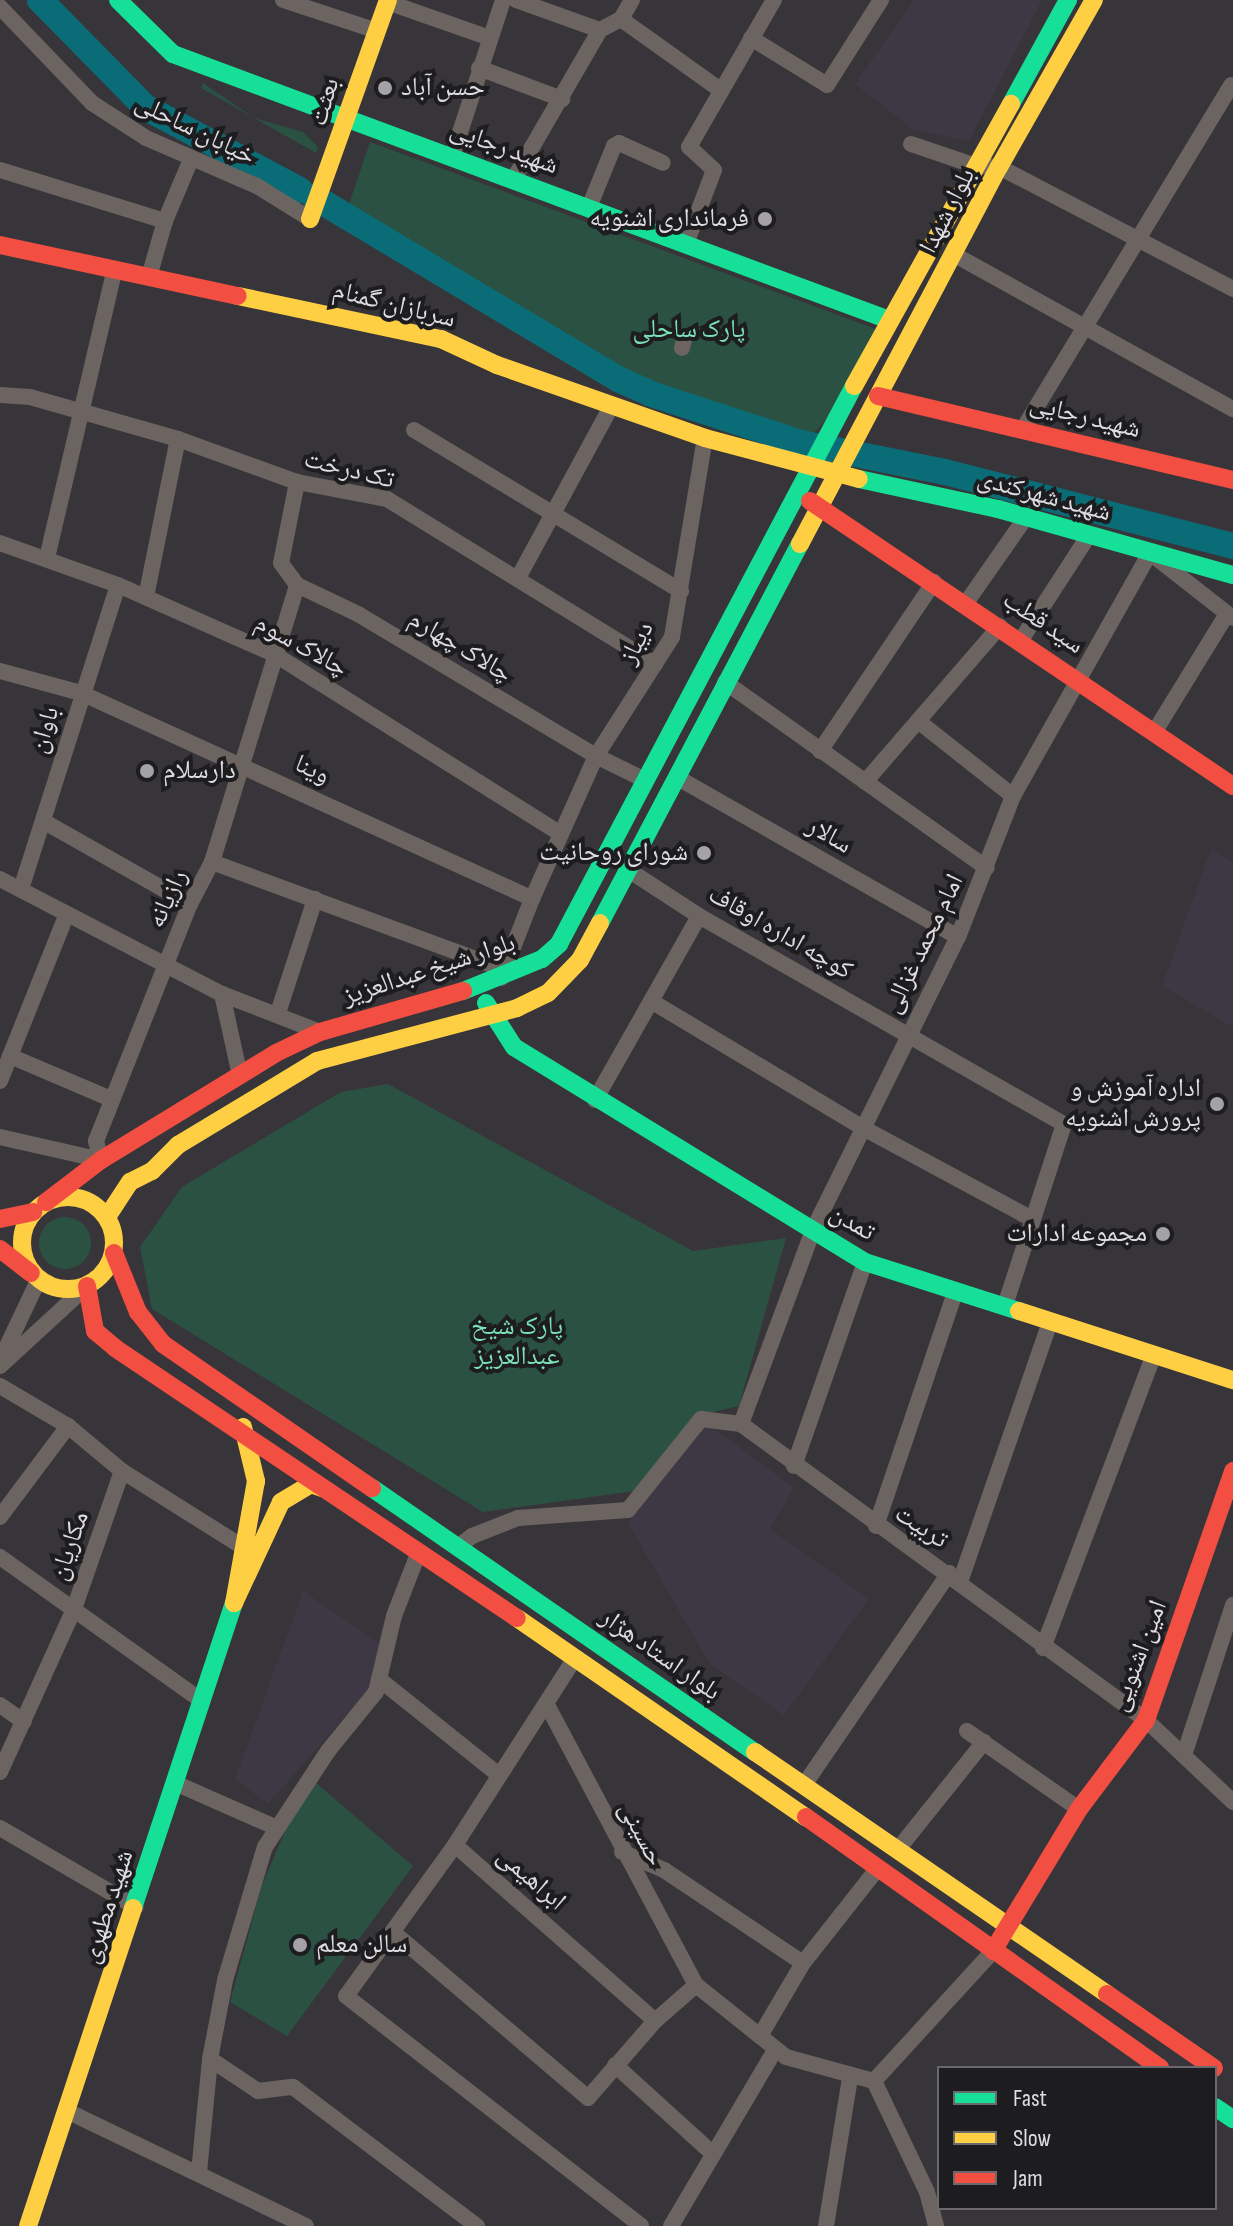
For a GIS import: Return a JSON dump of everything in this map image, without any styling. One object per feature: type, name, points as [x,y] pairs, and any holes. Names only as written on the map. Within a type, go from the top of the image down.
[{"type":"main road","name":"شهید رجایی","points":[[118,0],[173,54],[513,180],[590,205],[889,320]]},
{"type":"main road","name":"بلوار شهدا","points":[[814,462],[841,417],[889,320],[1068,0]]},
{"type":"main road","name":"بلوار شهدا","points":[[845,462],[999,167],[1094,0]]},
{"type":"main road","name":"بعثت","points":[[310,219],[348,119],[374,30],[387,1]]},
{"type":"main road","name":"سربازان گمنام","points":[[0,245],[441,339],[497,365],[705,438],[814,462]]},
{"type":"main road","name":"شهید رجایی","points":[[878,396],[1233,480]]},
{"type":"main road","name":"شهید شهرکندی","points":[[814,462],[845,462],[1233,575]]},
{"type":"main road","name":"بلوار شیخ عبدالعزیز","points":[[40,1207],[101,1160],[320,1032],[475,986],[542,959],[559,944],[793,496],[814,462]]},
{"type":"main road","name":"بلوار شیخ عبدالعزیز","points":[[107,1217],[130,1182],[152,1171],[178,1145],[317,1061],[494,1015],[559,983],[580,960],[630,871],[725,682],[845,462]]},
{"type":"main road","name":"سید قطب","points":[[793,496],[823,505],[1233,786]]},
{"type":"main road","name":"تمدن","points":[[475,986],[514,1047],[595,1100],[865,1262],[1233,1380]]},
{"type":"main road","points":[[0,1219],[40,1207],[59,1197],[86,1200],[107,1217],[114,1253],[104,1272],[87,1286],[61,1289],[39,1279],[0,1249]]},
{"type":"main road","points":[[39,1279],[23,1254],[25,1225],[40,1207]]},
{"type":"main road","name":"بلوار استاد هژار","points":[[114,1253],[129,1296],[151,1331],[256,1408],[1011,1924],[1211,2066]]},
{"type":"main road","name":"بلوار استاد هژار","points":[[87,1286],[95,1331],[418,1554],[575,1658],[1157,2066]]},
{"type":"main road","points":[[234,1603],[256,1481],[241,1431],[256,1408]]},
{"type":"main road","points":[[281,1502],[298,1492],[301,1439]]},
{"type":"main road","name":"امین اشنویی","points":[[993,1951],[1079,1809],[1146,1720],[1233,1471]]},
{"type":"main road","points":[[234,1603],[281,1502],[311,1484],[322,1488]]},
{"type":"main road","points":[[418,1554],[434,1531]]},
{"type":"main road","name":"شهید مطهری","points":[[28,2226],[234,1603]]},
{"type":"street","points":[[283,0],[374,30]]},
{"type":"street","points":[[452,157],[503,0]]},
{"type":"street","points":[[516,0],[600,30]]},
{"type":"street","points":[[513,180],[600,30],[621,19],[632,0]]},
{"type":"street","points":[[387,1],[490,38]]},
{"type":"street","points":[[751,38],[827,85],[880,1]]},
{"type":"street","points":[[686,244],[714,170],[689,147],[719,89],[751,38],[766,3]]},
{"type":"street","name":"خیابان ساحلی","points":[[0,7],[92,103],[191,159],[257,186],[310,219]]},
{"type":"street","points":[[621,19],[719,89]]},
{"type":"street","points":[[479,68],[562,99]]},
{"type":"street","points":[[1023,429],[1135,239],[1231,85]]},
{"type":"street","points":[[590,205],[614,146],[619,143],[663,163]]},
{"type":"street","points":[[911,144],[976,166],[999,167],[1233,289]]},
{"type":"street","points":[[149,277],[165,221],[191,159]]},
{"type":"street","points":[[0,170],[165,221]]},
{"type":"street","points":[[955,255],[1233,409]]},
{"type":"street","points":[[47,558],[115,269]]},
{"type":"street","name":"تک درخت","points":[[0,395],[30,397],[178,439],[297,482],[387,499],[655,664]]},
{"type":"street","points":[[518,578],[612,405]]},
{"type":"street","points":[[414,430],[554,511],[681,591]]},
{"type":"street","name":"دیباز","points":[[558,832],[596,756],[672,637],[705,438]]},
{"type":"street","points":[[146,597],[178,439]]},
{"type":"street","points":[[297,482],[281,563],[297,585]]},
{"type":"street","points":[[966,603],[1026,517]]},
{"type":"street","points":[[1021,640],[1089,535]]},
{"type":"street","name":"چالاک سوم","points":[[0,543],[118,585],[274,654],[558,832]]},
{"type":"street","points":[[1150,553],[1230,616],[1155,731]]},
{"type":"street","name":"امام محمد غزالی","points":[[813,1230],[958,937],[1013,796],[1150,553]]},
{"type":"street","points":[[820,751],[934,582]]},
{"type":"street","name":"باوان","points":[[21,889],[81,693],[118,585]]},
{"type":"street","name":"رازیانه","points":[[101,1160],[96,1141],[190,904],[212,862],[297,585]]},
{"type":"street","name":"چالاک چهارم","points":[[297,585],[358,614],[596,756]]},
{"type":"street","points":[[865,782],[1000,626]]},
{"type":"street","name":"وینا","points":[[0,671],[81,693],[241,762],[532,899]]},
{"type":"street","points":[[725,682],[987,868]]},
{"type":"street","points":[[918,721],[1013,796]]},
{"type":"street","points":[[596,756],[645,780]]},
{"type":"street","name":"سالار","points":[[678,778],[958,937]]},
{"type":"street","points":[[43,821],[190,904]]},
{"type":"street","points":[[212,862],[315,899],[503,974],[558,832]]},
{"type":"street","name":"کوچه اداره اوقاف","points":[[630,871],[699,916],[1064,1124],[1030,1218]]},
{"type":"street","points":[[0,879],[66,916],[222,994],[278,1013],[320,1032]]},
{"type":"street","points":[[278,1013],[315,899]]},
{"type":"street","points":[[0,1081],[66,916]]},
{"type":"street","points":[[595,1100],[699,916]]},
{"type":"street","points":[[222,994],[240,1076]]},
{"type":"street","points":[[651,1001],[865,1129],[1030,1218],[1005,1306]]},
{"type":"street","points":[[10,1056],[111,1099]]},
{"type":"street","points":[[0,1137],[101,1160]]},
{"type":"street","points":[[458,1547],[472,1536],[518,1518],[628,1510],[701,1419],[741,1424],[813,1230]]},
{"type":"street","points":[[794,1466],[865,1262]]},
{"type":"street","points":[[0,1363],[39,1279]]},
{"type":"street","points":[[0,1363],[87,1286]]},
{"type":"street","points":[[876,1526],[956,1290]]},
{"type":"street","points":[[804,1785],[955,1577],[1050,1322]]},
{"type":"street","points":[[1043,1648],[1154,1354]]},
{"type":"street","points":[[0,1386],[68,1426],[122,1471],[246,1549]]},
{"type":"street","name":"تربیت","points":[[741,1424],[876,1526],[955,1577],[1043,1648],[1146,1720],[1185,1752],[1233,1802]]},
{"type":"street","points":[[0,1517],[68,1426]]},
{"type":"street","name":"مکاریان","points":[[0,1772],[74,1609],[122,1471]]},
{"type":"street","points":[[199,2172],[210,2059],[225,1980],[265,1847],[376,1692],[394,1616],[418,1554]]},
{"type":"street","points":[[0,1557],[202,1701]]},
{"type":"street","points":[[1185,1752],[1233,1605]]},
{"type":"street","points":[[575,1658],[455,1845],[346,1996],[641,2226]]},
{"type":"street","points":[[379,1679],[499,1775]]},
{"type":"street","name":"حسینی","points":[[546,1703],[622,1852],[696,1985]]},
{"type":"street","points":[[0,1705],[24,1722]]},
{"type":"street","points":[[967,1731],[1079,1809]]},
{"type":"street","points":[[899,1848],[984,1742]]},
{"type":"street","points":[[175,1783],[277,1828]]},
{"type":"street","points":[[0,1828],[136,1907]]},
{"type":"street","name":"ابراهیمی","points":[[455,1845],[655,2021]]},
{"type":"street","points":[[622,1852],[664,1870],[803,1963]]},
{"type":"street","points":[[760,2036],[803,1963],[878,1868]]},
{"type":"street","points":[[393,1932],[588,2098],[655,2021],[696,1985],[775,2050],[850,2077],[874,2081]]},
{"type":"street","points":[[874,2081],[993,1951]]},
{"type":"street","points":[[674,2225],[712,2153],[775,2050]]},
{"type":"street","points":[[210,2059],[258,2091],[293,2087],[477,2226]]},
{"type":"street","points":[[615,2065],[712,2153]]},
{"type":"street","points":[[826,2226],[850,2077]]},
{"type":"street","points":[[874,2081],[927,2192],[936,2226]]},
{"type":"street","points":[[67,2111],[306,2226]]},
{"type":"street","points":[[927,2192],[937,2180]]},
{"type":"shaded area","points":[[914,0],[1042,0],[969,141],[914,130],[855,84]]},
{"type":"shaded area","points":[[1211,849],[1233,862],[1233,1027],[1162,986]]},
{"type":"shaded area","points":[[701,1419],[794,1488],[770,1529],[869,1599],[784,1715],[710,1664],[628,1523]]},
{"type":"shaded area","points":[[303,1591],[383,1646],[370,1688],[268,1804],[235,1779]]},
{"type":"green space","points":[[203,83],[254,118],[201,88]]},
{"type":"green space","points":[[254,118],[303,132],[318,147],[316,153]]},
{"type":"green space","name":"پارک ساحلی","points":[[370,142],[876,329],[833,412],[811,436],[670,392],[605,363],[348,207]]},
{"type":"green space","name":"پارک شیخ عبدالعزیز","points":[[388,1084],[693,1251],[786,1238],[739,1406],[695,1416],[642,1490],[483,1512],[152,1309],[140,1247],[182,1187],[341,1092]]},
{"type":"green space","points":[[65,1217],[84,1224],[91,1243],[84,1262],[65,1269],[46,1262],[39,1243],[46,1224]]},
{"type":"green space","name":"سالن معلم","points":[[315,1782],[413,1866],[287,2036],[230,2002],[261,1888],[285,1831]]},
{"type":"waterway","points":[[40,0],[145,107],[300,190]]},
{"type":"waterway","points":[[314,197],[618,379],[651,394],[801,443],[945,472],[1233,546]]},
{"type":"traffic: fast","points":[[118,0],[173,54],[889,320]]},
{"type":"traffic: fast","points":[[1011,104],[1068,0]]},
{"type":"traffic: fast","points":[[463,991],[542,959],[559,944],[854,386]]},
{"type":"traffic: fast","points":[[859,479],[998,509],[1233,575]]},
{"type":"traffic: fast","points":[[600,923],[800,544]]},
{"type":"traffic: fast","points":[[486,1003],[514,1047],[865,1262],[1019,1311]]},
{"type":"traffic: fast","points":[[372,1488],[755,1752]]},
{"type":"traffic: fast","points":[[133,1908],[234,1603]]},
{"type":"traffic: fast","points":[[1217,2108],[1233,2119]]},
{"type":"traffic: slow","points":[[310,219],[388,0]]},
{"type":"traffic: slow","points":[[800,544],[999,167],[1094,0]]},
{"type":"traffic: slow","points":[[854,386],[1011,104]]},
{"type":"traffic: slow","points":[[238,296],[441,339],[497,365],[705,438],[859,479]]},
{"type":"traffic: slow","points":[[107,1217],[130,1182],[152,1171],[178,1145],[317,1061],[517,1008],[548,993],[580,960],[600,923]]},
{"type":"traffic: slow","points":[[68,1197],[86,1200],[101,1210],[111,1225],[114,1243],[111,1261],[101,1276],[86,1286],[68,1289],[50,1286],[35,1276],[25,1261],[22,1243],[25,1225],[35,1210],[50,1200],[68,1197]]},
{"type":"traffic: slow","points":[[1019,1311],[1233,1380]]},
{"type":"traffic: slow","points":[[243,1427],[256,1481],[234,1603],[281,1502],[311,1484],[322,1488]]},
{"type":"traffic: slow","points":[[517,1618],[806,1817]]},
{"type":"traffic: slow","points":[[755,1752],[1107,1994]]},
{"type":"traffic: slow","points":[[28,2226],[133,1908]]},
{"type":"traffic: jam","points":[[0,245],[238,296]]},
{"type":"traffic: jam","points":[[878,396],[1233,480]]},
{"type":"traffic: jam","points":[[810,501],[1233,786]]},
{"type":"traffic: jam","points":[[46,1202],[101,1160],[276,1053],[320,1032],[463,991]]},
{"type":"traffic: jam","points":[[0,1219],[33,1212]]},
{"type":"traffic: jam","points":[[0,1249],[31,1273]]},
{"type":"traffic: jam","points":[[114,1253],[138,1312],[163,1344],[372,1488]]},
{"type":"traffic: jam","points":[[87,1286],[95,1331],[115,1348],[517,1618]]},
{"type":"traffic: jam","points":[[993,1951],[1079,1809],[1146,1720],[1233,1471]]},
{"type":"traffic: jam","points":[[806,1817],[1157,2066]]},
{"type":"traffic: jam","points":[[1107,1994],[1211,2066]]},
{"type":"place","name":"حسن آباد","points":[[385,88]]},
{"type":"place","name":"فرمانداری اشنویه","points":[[765,219]]},
{"type":"place","name":"دارسلام","points":[[147,771]]},
{"type":"place","name":"شورای روحانیت","points":[[704,853]]},
{"type":"place","name":"اداره آموزش و پرورش اشنویه","points":[[1217,1104]]},
{"type":"place","name":"مجموعه ادارات","points":[[1163,1234]]},
{"type":"place","name":"سالن معلم","points":[[300,1945]]}]
